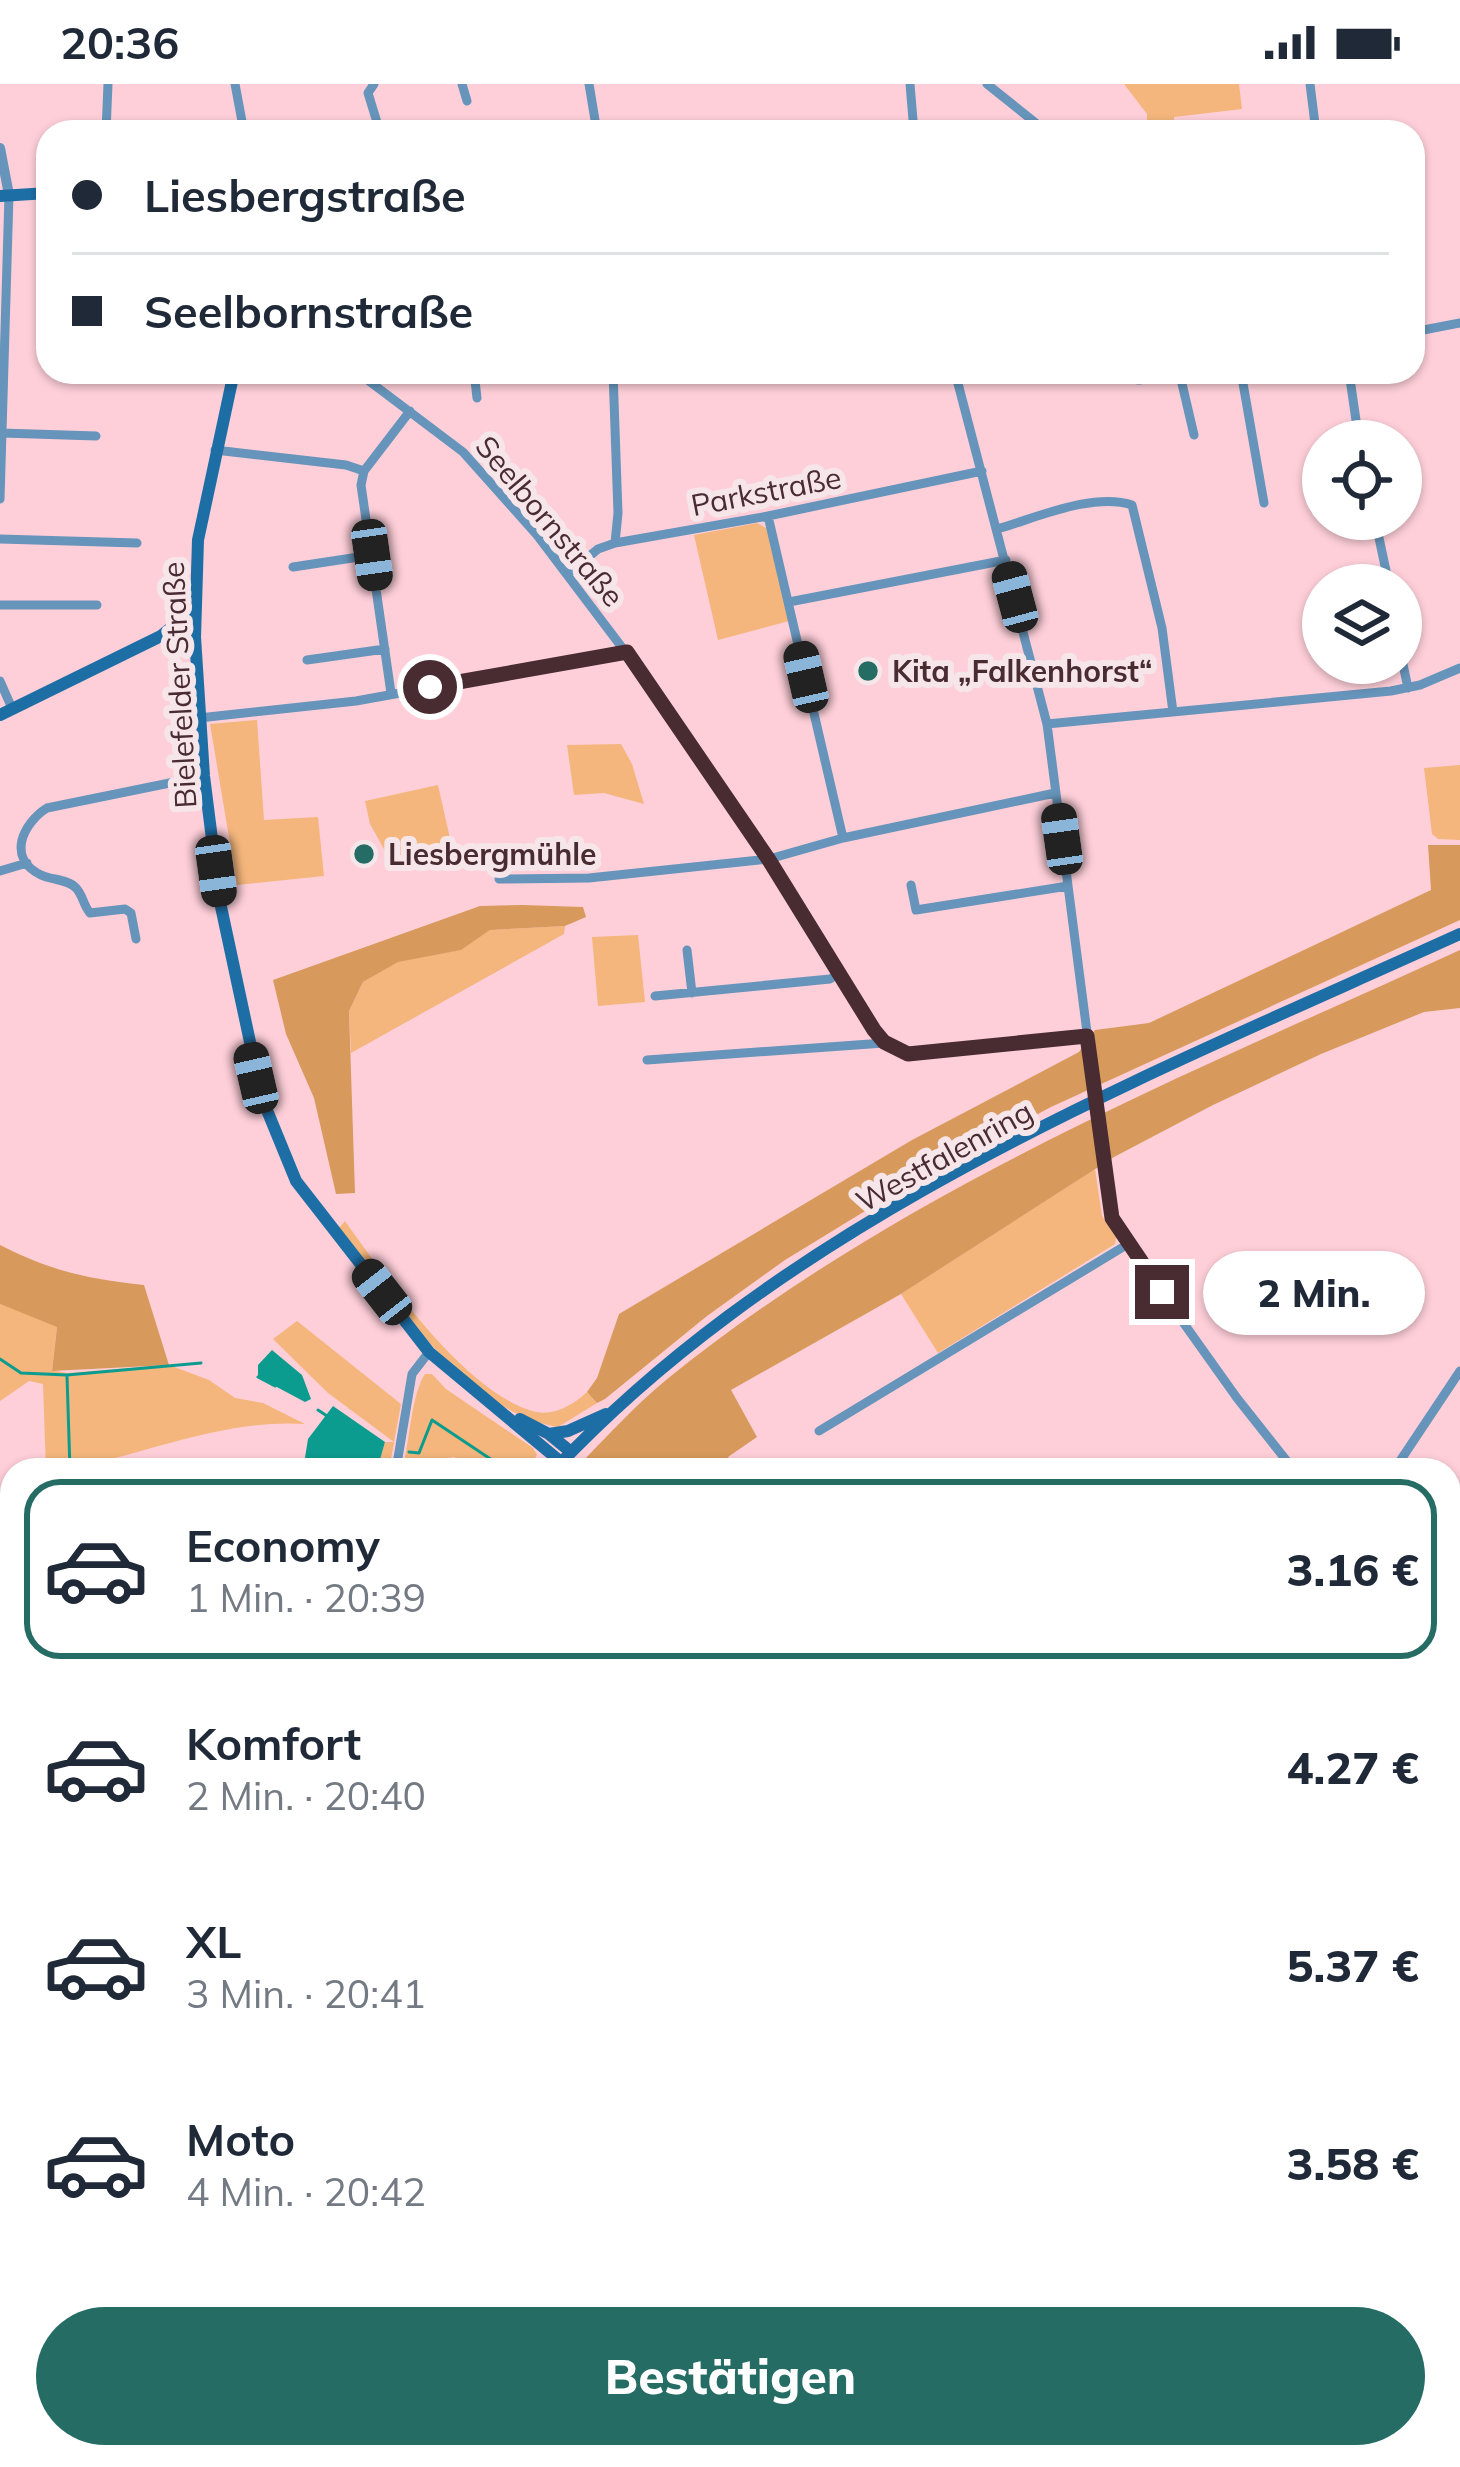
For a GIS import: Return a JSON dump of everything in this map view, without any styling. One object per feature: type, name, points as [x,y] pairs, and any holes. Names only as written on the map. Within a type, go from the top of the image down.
[{"type":"main road","points":[[4,195],[36,194]]},
{"type":"main road","name":"Bielefelder Straße","points":[[231,384],[196,555],[194,637],[204,776],[234,981],[256,1078],[281,1152],[313,1205],[429,1352],[466,1387],[558,1458]]},
{"type":"main road","points":[[6,706],[160,636],[194,608]]},
{"type":"main road","points":[[160,636],[194,637]]},
{"type":"main road","name":"Westfalenring","points":[[565,1458],[670,1361],[754,1299],[918,1196],[995,1152],[1181,1060],[1460,934]]},
{"type":"main road","name":"Bielefelder Straße","points":[[502,1411],[549,1434],[561,1458]]},
{"type":"main road","points":[[549,1434],[613,1412]]},
{"type":"street","points":[[106,120],[108,84]]},
{"type":"street","points":[[235,84],[242,120]]},
{"type":"street","points":[[461,84],[467,101]]},
{"type":"street","points":[[589,84],[595,120]]},
{"type":"street","points":[[910,84],[913,120]]},
{"type":"street","points":[[987,84],[1032,120]]},
{"type":"street","points":[[1310,84],[1314,120]]},
{"type":"street","points":[[371,89],[377,120]]},
{"type":"street","points":[[0,148],[4,195],[0,499]]},
{"type":"street","points":[[1425,330],[1460,323]]},
{"type":"street","name":"Seelbornstraße","points":[[373,384],[463,452],[568,574],[769,860],[884,1042]]},
{"type":"street","points":[[475,384],[477,398]]},
{"type":"street","points":[[613,384],[615,543]]},
{"type":"street","points":[[958,384],[1047,724],[1112,1218],[1284,1458]]},
{"type":"street","points":[[1182,384],[1194,435]]},
{"type":"street","points":[[1243,384],[1264,503]]},
{"type":"street","points":[[1351,384],[1356,420]]},
{"type":"street","points":[[391,693],[361,485],[364,471],[410,411]]},
{"type":"street","points":[[2,434],[96,436]]},
{"type":"street","points":[[214,450],[364,471]]},
{"type":"street","name":"Parkstraße","points":[[568,574],[598,549],[615,543],[982,471]]},
{"type":"street","points":[[997,529],[1085,506],[1132,505],[1162,628],[1173,712]]},
{"type":"street","points":[[768,516],[843,838]]},
{"type":"street","points":[[0,539],[137,543]]},
{"type":"street","points":[[292,567],[372,555]]},
{"type":"street","points":[[789,602],[1006,560]]},
{"type":"street","points":[[0,605],[97,604]]},
{"type":"street","points":[[308,660],[385,650]]},
{"type":"street","points":[[199,718],[295,709],[627,652]]},
{"type":"street","points":[[1047,724],[1408,688],[1460,668]]},
{"type":"street","points":[[0,681],[6,706]]},
{"type":"street","points":[[1407,684],[1408,688]]},
{"type":"street","points":[[136,939],[130,913],[89,913],[74,885],[41,875],[27,863],[20,841],[22,829],[47,808],[204,776]]},
{"type":"street","points":[[499,878],[590,878],[769,860],[843,838],[1055,793]]},
{"type":"street","points":[[0,871],[27,863]]},
{"type":"street","points":[[910,885],[916,910],[1068,886]]},
{"type":"street","points":[[687,950],[692,993]]},
{"type":"street","points":[[655,996],[830,979],[838,974]]},
{"type":"street","points":[[647,1060],[884,1042],[908,1054],[1087,1036]]},
{"type":"street","points":[[819,1430],[1128,1244]]},
{"type":"street","points":[[398,1458],[412,1374],[429,1352]]},
{"type":"street","points":[[1402,1458],[1460,1371]]},
{"type":"shaded area","points":[[1124,84],[1239,84],[1242,109],[1174,120],[1147,120]]},
{"type":"shaded area","points":[[757,523],[768,529],[789,621],[718,640],[694,535]]},
{"type":"shaded area","points":[[257,720],[264,820],[318,817],[324,876],[237,885],[210,724]]},
{"type":"shaded area","points":[[621,744],[644,804],[604,793],[574,795],[567,745]]},
{"type":"shaded area","points":[[1460,765],[1460,840],[1438,839],[1432,834],[1424,768]]},
{"type":"shaded area","points":[[438,785],[451,843],[389,858],[370,824],[365,801]]},
{"type":"shaded area","points":[[1428,845],[1460,845],[1460,920],[1051,1107],[937,1167],[785,1260],[605,1399],[597,1403],[587,1392],[597,1378],[619,1314],[912,1140],[1079,1052],[1095,1030],[1149,1023],[1431,890]]},
{"type":"shaded area","points":[[480,906],[583,907],[586,917],[565,926],[490,930],[461,950],[398,962],[363,982],[349,1011],[355,1193],[336,1194],[314,1098],[286,1034],[273,980]]},
{"type":"shaded area","points":[[565,926],[564,934],[351,1053],[349,1011],[363,982],[398,961],[460,950],[490,930]]},
{"type":"shaded area","points":[[638,935],[645,1002],[598,1006],[592,937]]},
{"type":"shaded area","points":[[1460,950],[1460,1008],[1424,1012],[1213,1105],[1114,1157],[901,1294],[731,1390],[757,1437],[729,1458],[586,1458],[666,1380],[851,1250],[949,1193],[1150,1091]]},
{"type":"shaded area","points":[[1095,1169],[1102,1216],[1116,1237],[1115,1244],[938,1353],[901,1294]]},
{"type":"shaded area","points":[[345,1221],[429,1331],[482,1383],[536,1412],[564,1408],[587,1392],[597,1403],[558,1427],[524,1417],[492,1399],[462,1375],[408,1317],[339,1228]]},
{"type":"shaded area","points":[[0,1245],[70,1272],[144,1285],[169,1365],[52,1371],[57,1327],[0,1304]]},
{"type":"shaded area","points":[[0,1304],[57,1326],[52,1370],[67,1373],[169,1365],[209,1380],[235,1398],[263,1403],[305,1424],[251,1426],[116,1458],[46,1458],[43,1384],[29,1381],[0,1401]]},
{"type":"shaded area","points":[[297,1321],[401,1404],[391,1458],[380,1458],[385,1442],[394,1442],[328,1393],[273,1339]]},
{"type":"shaded area","points":[[272,1350],[302,1375],[311,1399],[305,1402],[258,1377],[258,1365]]},
{"type":"shaded area","points":[[425,1374],[432,1374],[537,1455],[404,1458]]},
{"type":"shaded area","points":[[333,1406],[385,1442],[380,1458],[305,1458],[308,1439]]},
{"type":"waterway","points":[[0,1359],[21,1373],[67,1375],[201,1363]]},
{"type":"waterway","points":[[67,1376],[70,1458]]},
{"type":"waterway","points":[[258,1377],[275,1386]]},
{"type":"waterway","points":[[318,1410],[327,1416]]},
{"type":"waterway","points":[[409,1452],[419,1453],[432,1420],[489,1458]]},
{"type":"place","name":"Kita „Falkenhorst“","points":[[868,671]]},
{"type":"place","name":"Liesbergmühle","points":[[364,854]]},
{"type":"route","points":[[430,687],[627,652],[769,860],[884,1042],[908,1054],[1087,1036],[1112,1218],[1162,1292]]}]
